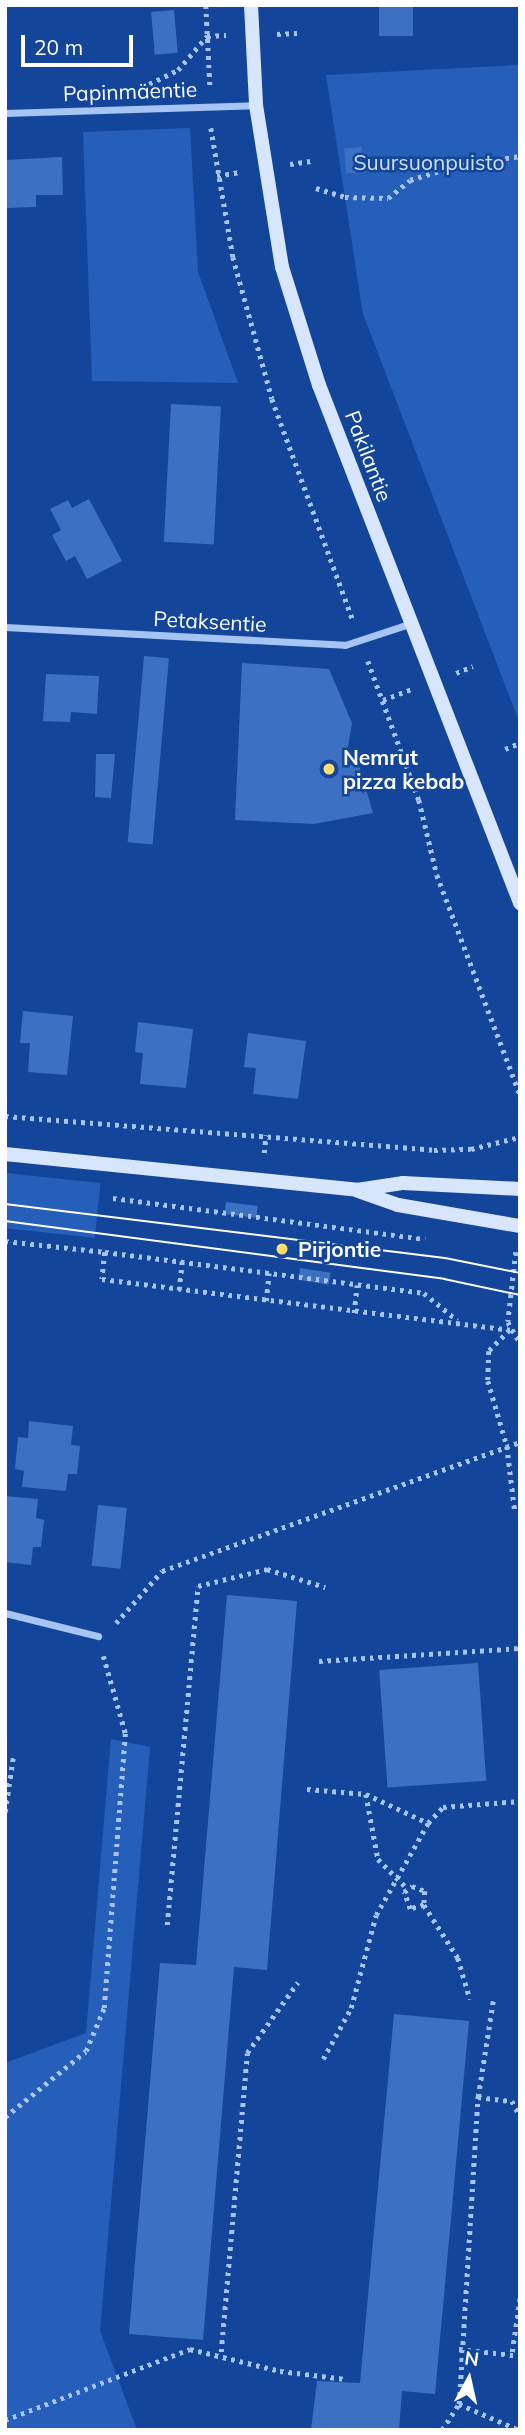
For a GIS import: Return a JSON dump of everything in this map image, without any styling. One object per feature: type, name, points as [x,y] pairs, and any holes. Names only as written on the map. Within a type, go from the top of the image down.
[{"type":"main road","name":"Pakilantie","points":[[251,5],[256,105],[282,267],[409,624],[520,903]]},
{"type":"main road","points":[[5,1154],[357,1190],[398,1205],[520,1226]]},
{"type":"main road","points":[[357,1190],[402,1183],[520,1189]]},
{"type":"street","name":"Papinmäentie","points":[[5,113],[256,105]]},
{"type":"street","name":"Petaksentie","points":[[5,627],[362,642],[409,624]]},
{"type":"street","points":[[5,1613],[98,1636]]},
{"type":"path","points":[[206,5],[217,176],[233,257],[268,386],[419,800],[437,875],[520,1096]]},
{"type":"path","points":[[144,86],[178,70],[207,36]]},
{"type":"path","points":[[316,188],[357,199],[388,198],[410,180],[455,166],[520,156]]},
{"type":"path","points":[[505,748],[520,743]]},
{"type":"path","points":[[5,1116],[450,1151],[520,1137]]},
{"type":"path","points":[[264,1153],[266,1135]]},
{"type":"path","points":[[113,1198],[440,1241]]},
{"type":"path","points":[[5,1241],[424,1293],[458,1321]]},
{"type":"path","points":[[515,1512],[507,1446],[488,1381],[489,1351],[510,1330],[517,1250]]},
{"type":"path","points":[[105,1252],[102,1279],[354,1313],[458,1321],[510,1330],[520,1343]]},
{"type":"path","points":[[179,1290],[182,1261]]},
{"type":"path","points":[[266,1301],[270,1273]]},
{"type":"path","points":[[354,1313],[357,1284]]},
{"type":"path","points":[[5,2117],[86,2051],[104,2008],[125,1733],[98,1636],[131,1610],[162,1571],[520,1441]]},
{"type":"path","points":[[167,1926],[198,1586],[267,1569],[325,1587]]},
{"type":"path","points":[[318,1661],[519,1648]]},
{"type":"path","points":[[5,1812],[13,1758]]},
{"type":"path","points":[[307,1789],[366,1794],[428,1823]]},
{"type":"path","points":[[366,1794],[379,1859],[407,1888],[425,1891],[424,1905],[458,1958],[470,1999]]},
{"type":"path","points":[[323,2059],[351,2008],[376,1915],[396,1875],[428,1823],[443,1807],[520,1801]]},
{"type":"path","points":[[407,1888],[406,1906],[424,1905]]},
{"type":"path","points":[[221,2352],[247,2053],[298,1982]]},
{"type":"path","points":[[442,2430],[459,2404],[459,2349],[478,2097],[493,2001]]},
{"type":"path","points":[[478,2097],[512,2101],[520,2116]]},
{"type":"path","points":[[512,2353],[520,2298]]},
{"type":"path","points":[[5,2420],[190,2349],[221,2352],[280,2371],[346,2379]]},
{"type":"path","points":[[459,2349],[520,2356]]},
{"type":"path","points":[[459,2404],[519,2430]]},
{"type":"green space","name":"Suursuonpuisto","points":[[520,65],[520,724],[363,314],[326,75]]},
{"type":"green space","points":[[190,128],[198,272],[238,383],[92,381],[83,132]]},
{"type":"green space","points":[[5,1173],[100,1183],[95,1238],[5,1228]]},
{"type":"green space","points":[[111,1739],[150,1747],[100,2331],[137,2430],[5,2430],[5,2063],[86,2033]]},
{"type":"building","points":[[379,5],[413,5],[413,36],[379,36]]},
{"type":"building","points":[[174,10],[178,53],[155,55],[151,12]]},
{"type":"building","points":[[362,147],[364,172],[346,173],[344,149]]},
{"type":"building","points":[[62,157],[63,195],[36,195],[36,207],[7,208],[6,160]]},
{"type":"building","points":[[171,404],[221,407],[214,544],[164,542]]},
{"type":"building","points":[[89,499],[122,561],[87,579],[75,556],[66,561],[52,535],[61,530],[50,509],[68,500],[72,508]]},
{"type":"building","points":[[144,656],[169,658],[153,844],[128,842]]},
{"type":"building","points":[[242,663],[329,669],[352,723],[345,765],[359,765],[373,813],[314,824],[235,820]]},
{"type":"building","points":[[46,674],[99,676],[97,714],[71,712],[70,722],[43,721]]},
{"type":"building","points":[[96,754],[115,754],[111,798],[95,797]]},
{"type":"building","points":[[23,1011],[73,1016],[67,1075],[28,1072],[30,1043],[20,1043]]},
{"type":"building","points":[[138,1022],[193,1029],[186,1088],[140,1084],[143,1053],[135,1052]]},
{"type":"building","points":[[248,1033],[306,1041],[298,1099],[253,1094],[256,1068],[244,1067]]},
{"type":"building","points":[[226,1202],[258,1206],[256,1218],[225,1214]]},
{"type":"building","points":[[300,1268],[331,1273],[329,1285],[298,1280]]},
{"type":"building","points":[[29,1421],[73,1426],[71,1445],[80,1446],[77,1474],[68,1474],[66,1491],[22,1487],[24,1471],[15,1469],[18,1437],[28,1438]]},
{"type":"building","points":[[5,1496],[38,1499],[36,1518],[44,1520],[41,1547],[33,1547],[31,1565],[5,1562]]},
{"type":"building","points":[[98,1505],[127,1508],[120,1569],[92,1566]]},
{"type":"building","points":[[227,1595],[297,1601],[267,1970],[234,1967],[203,2340],[129,2334],[160,1963],[196,1965]]},
{"type":"building","points":[[478,1663],[486,1781],[387,1788],[379,1670]]},
{"type":"building","points":[[394,2014],[469,2021],[435,2394],[402,2391],[399,2430],[311,2430],[317,2381],[360,2383]]},
{"type":"tram line","points":[[5,1204],[445,1258],[520,1273]]},
{"type":"tram line","points":[[5,1221],[444,1279],[520,1295]]},
{"type":"place","name":"Nemrut pizza kebab","points":[[329,769]]},
{"type":"place","name":"Pirjontie","points":[[282,1249]]}]
